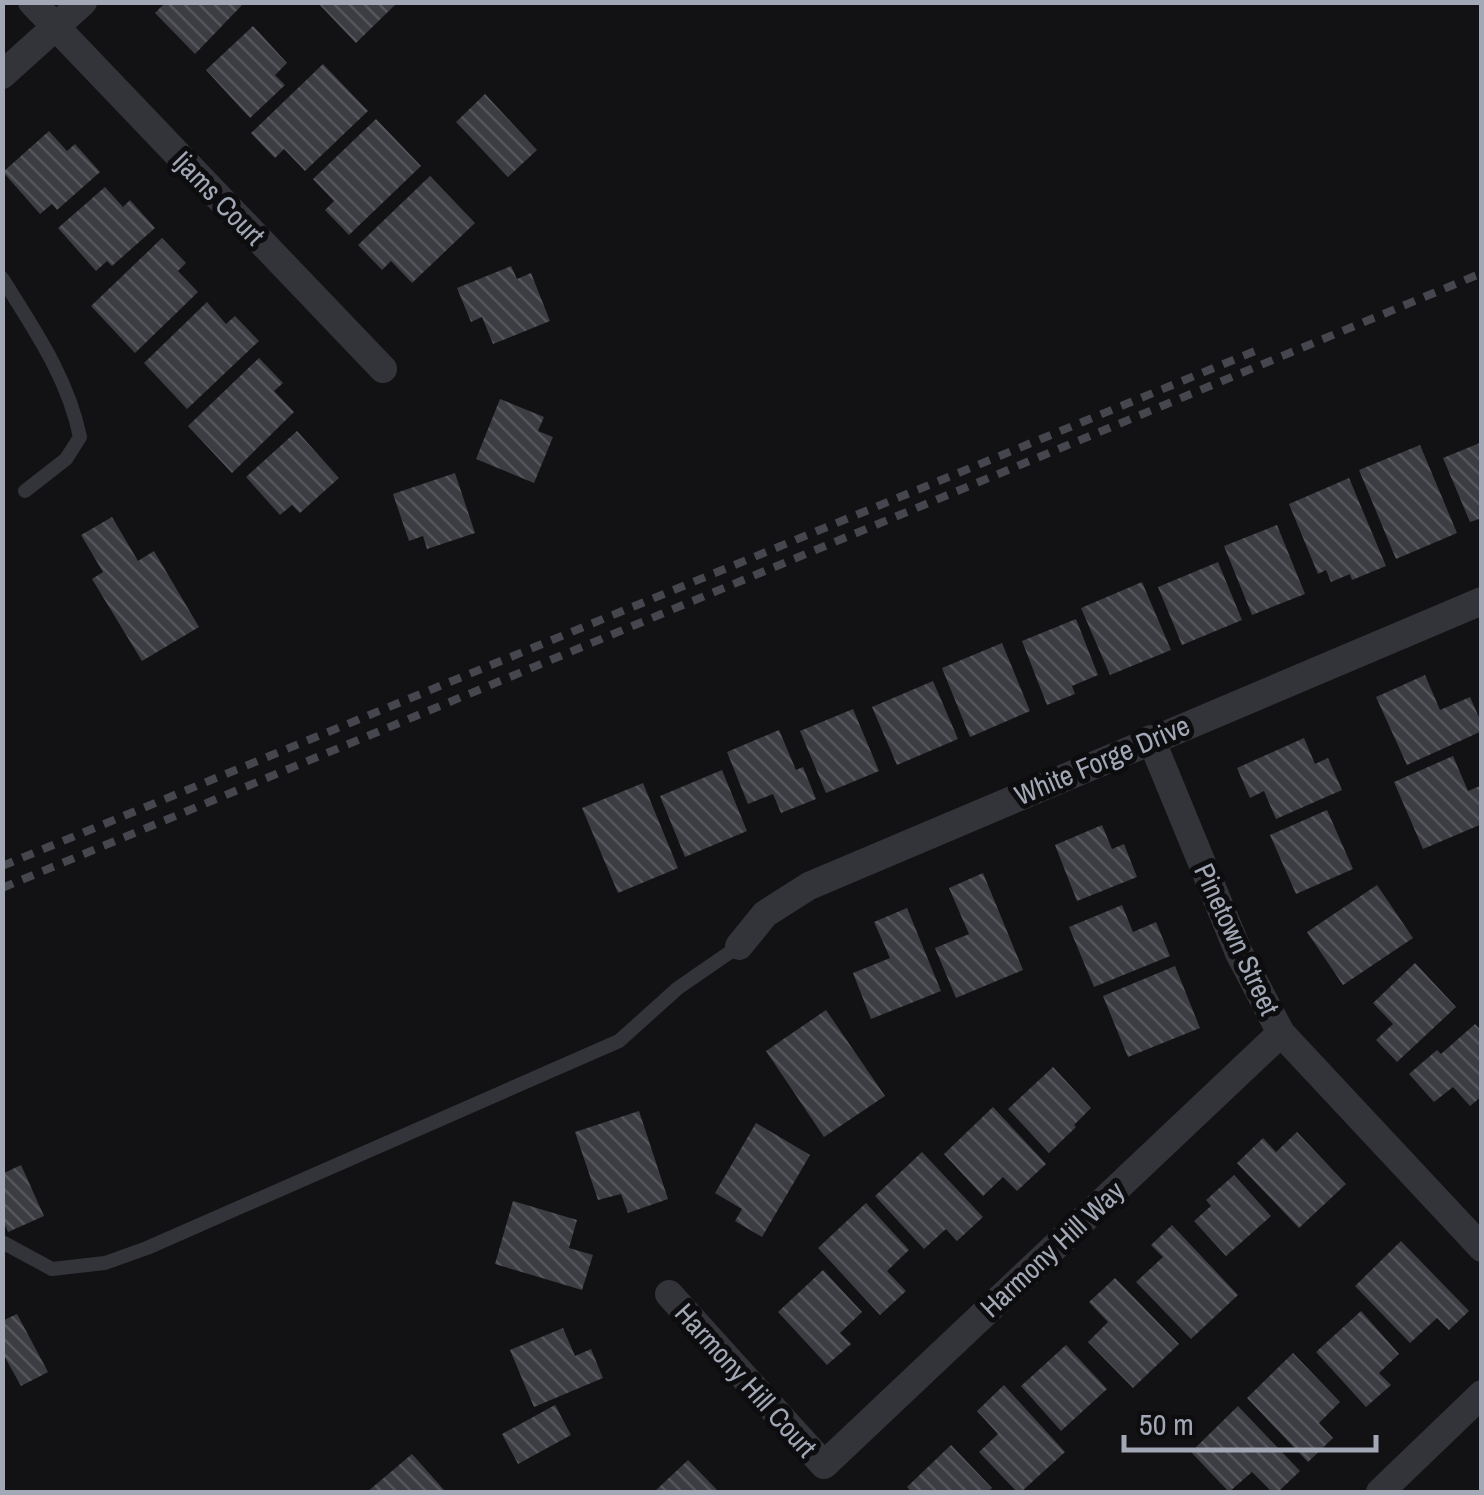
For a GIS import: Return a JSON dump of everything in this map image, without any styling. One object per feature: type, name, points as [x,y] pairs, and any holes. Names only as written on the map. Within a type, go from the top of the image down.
[{"type":"street","name":"Ijams Court","points":[[32,2],[383,369]]},
{"type":"street","points":[[2,75],[83,2]]},
{"type":"street","name":"White Forge Drive","points":[[739,946],[765,914],[809,886],[1482,600]]},
{"type":"street","name":"Pinetown Street","points":[[1151,739],[1239,953],[1281,1033],[1482,1248]]},
{"type":"street","name":"Harmony Hill Way","points":[[824,1465],[1281,1033]]},
{"type":"street","name":"Harmony Hill Court","points":[[669,1294],[824,1465]]},
{"type":"street","points":[[1380,1492],[1482,1394]]},
{"type":"lane","points":[[2,278],[56,366],[80,437],[66,459],[25,491]]},
{"type":"lane","points":[[2,1242],[52,1268],[105,1263],[147,1248],[619,1041],[678,988],[739,946]]},
{"type":"building","points":[[166,2],[243,4],[195,54],[155,13]]},
{"type":"building","points":[[317,2],[398,2],[356,43]]},
{"type":"building","points":[[253,26],[287,63],[275,75],[285,85],[250,118],[206,70]]},
{"type":"building","points":[[323,64],[368,111],[305,171],[284,149],[275,158],[251,133]]},
{"type":"building","points":[[485,94],[537,150],[508,177],[456,122]]},
{"type":"building","points":[[376,119],[421,166],[349,235],[325,210],[334,201],[313,179]]},
{"type":"building","points":[[49,131],[67,151],[75,144],[100,172],[57,210],[52,204],[40,214],[3,172]]},
{"type":"building","points":[[430,176],[475,223],[412,283],[391,261],[382,270],[358,245]]},
{"type":"building","points":[[105,187],[123,207],[130,200],[155,228],[112,266],[107,261],[96,271],[58,228]]},
{"type":"building","points":[[162,238],[186,263],[178,271],[198,292],[135,353],[91,306]]},
{"type":"building","points":[[511,266],[517,279],[531,273],[550,321],[493,344],[482,317],[471,322],[457,288]]},
{"type":"building","points":[[207,302],[226,324],[235,316],[259,341],[187,409],[144,363]]},
{"type":"building","points":[[259,358],[283,383],[274,391],[294,412],[232,473],[188,426]]},
{"type":"building","points":[[500,399],[544,417],[538,431],[553,437],[534,483],[476,459]]},
{"type":"building","points":[[297,431],[339,478],[300,513],[292,505],[280,515],[246,477]]},
{"type":"building","points":[[1482,442],[1482,518],[1470,522],[1443,458]]},
{"type":"building","points":[[1420,445],[1457,533],[1396,559],[1359,470]]},
{"type":"building","points":[[455,473],[475,533],[427,549],[423,536],[409,541],[393,494]]},
{"type":"building","points":[[1349,478],[1386,566],[1352,580],[1350,574],[1331,582],[1326,570],[1318,574],[1289,504]]},
{"type":"building","points":[[112,517],[138,561],[154,551],[199,627],[142,661],[92,579],[103,572],[81,535]]},
{"type":"building","points":[[1277,525],[1305,594],[1252,615],[1224,546]]},
{"type":"building","points":[[1218,562],[1242,620],[1182,645],[1158,587]]},
{"type":"building","points":[[1142,582],[1171,650],[1110,675],[1081,608]]},
{"type":"building","points":[[1076,619],[1098,675],[1072,686],[1075,694],[1047,705],[1022,641]]},
{"type":"building","points":[[1002,643],[1030,711],[970,737],[942,668]]},
{"type":"building","points":[[1425,675],[1440,710],[1470,697],[1482,731],[1407,765],[1376,697]]},
{"type":"building","points":[[933,681],[958,739],[897,765],[872,707]]},
{"type":"building","points":[[853,709],[879,771],[826,793],[800,731]]},
{"type":"building","points":[[779,730],[796,770],[803,767],[816,799],[781,813],[773,794],[748,804],[727,752]]},
{"type":"building","points":[[1304,738],[1315,764],[1328,758],[1342,790],[1276,819],[1264,791],[1250,798],[1237,768]]},
{"type":"building","points":[[1453,756],[1468,791],[1482,785],[1482,824],[1423,849],[1394,782]]},
{"type":"building","points":[[722,770],[747,831],[685,857],[660,796]]},
{"type":"building","points":[[643,783],[678,868],[618,893],[582,808]]},
{"type":"building","points":[[1327,810],[1353,869],[1296,894],[1270,835]]},
{"type":"building","points":[[1102,825],[1112,849],[1124,844],[1137,877],[1077,901],[1055,845]]},
{"type":"building","points":[[983,873],[1023,970],[956,998],[935,948],[969,934],[949,888]]},
{"type":"building","points":[[1377,885],[1413,938],[1343,985],[1307,932]]},
{"type":"building","points":[[1122,905],[1133,932],[1156,922],[1170,956],[1094,987],[1069,927]]},
{"type":"building","points":[[907,908],[941,991],[871,1019],[853,973],[890,958],[874,922]]},
{"type":"building","points":[[1415,963],[1456,1007],[1397,1062],[1376,1040],[1393,1024],[1373,1003]]},
{"type":"building","points":[[1175,966],[1200,1028],[1128,1057],[1103,996]]},
{"type":"building","points":[[826,1010],[885,1096],[824,1137],[766,1051]]},
{"type":"building","points":[[1475,1024],[1482,1031],[1482,1096],[1470,1106],[1453,1087],[1434,1102],[1409,1074],[1437,1050],[1441,1054]]},
{"type":"building","points":[[1053,1067],[1091,1108],[1049,1153],[1008,1109]]},
{"type":"building","points":[[993,1107],[1046,1164],[1017,1191],[1003,1177],[983,1196],[944,1154]]},
{"type":"building","points":[[639,1111],[668,1199],[628,1213],[621,1194],[598,1200],[575,1132]]},
{"type":"building","points":[[756,1123],[810,1155],[762,1237],[735,1221],[742,1209],[715,1193]]},
{"type":"building","points":[[1297,1132],[1346,1184],[1299,1228],[1237,1163],[1263,1138],[1276,1152]]},
{"type":"building","points":[[922,1152],[983,1217],[957,1241],[946,1229],[924,1249],[875,1196]]},
{"type":"building","points":[[21,1165],[44,1216],[8,1232],[2,1219],[2,1174]]},
{"type":"building","points":[[1234,1175],[1271,1216],[1226,1256],[1194,1221],[1211,1206],[1206,1200]]},
{"type":"building","points":[[513,1201],[577,1220],[569,1248],[593,1255],[582,1290],[495,1264]]},
{"type":"building","points":[[866,1203],[909,1250],[887,1271],[906,1291],[880,1315],[818,1248]]},
{"type":"building","points":[[1172,1225],[1238,1295],[1191,1339],[1136,1282],[1163,1257],[1151,1245]]},
{"type":"building","points":[[1401,1241],[1469,1311],[1449,1330],[1437,1318],[1410,1343],[1355,1286]]},
{"type":"building","points":[[823,1270],[862,1312],[840,1333],[851,1344],[827,1365],[778,1312]]},
{"type":"building","points":[[1115,1278],[1179,1344],[1133,1388],[1088,1342],[1108,1322],[1089,1302]]},
{"type":"building","points":[[1361,1311],[1399,1354],[1379,1373],[1391,1385],[1366,1407],[1316,1352]]},
{"type":"building","points":[[17,1314],[48,1372],[21,1386],[2,1352],[2,1321]]},
{"type":"building","points":[[563,1328],[575,1356],[591,1349],[603,1378],[534,1407],[510,1350]]},
{"type":"building","points":[[1066,1345],[1107,1389],[1061,1431],[1021,1386]]},
{"type":"building","points":[[1293,1353],[1340,1402],[1319,1423],[1333,1438],[1308,1462],[1247,1398]]},
{"type":"building","points":[[1004,1385],[1065,1452],[1021,1492],[979,1452],[998,1434],[977,1411]]},
{"type":"building","points":[[555,1405],[571,1435],[518,1464],[502,1434]]},
{"type":"building","points":[[1238,1406],[1300,1471],[1278,1492],[1272,1492],[1252,1472],[1229,1492],[1191,1452]]},
{"type":"building","points":[[951,1445],[992,1488],[988,1492],[912,1492],[907,1487]]},
{"type":"building","points":[[412,1454],[444,1490],[367,1492]]},
{"type":"building","points":[[688,1460],[719,1492],[654,1492]]},
{"type":"railway","points":[[2,888],[1482,273]]},
{"type":"railway","points":[[2,866],[1260,349]]}]
